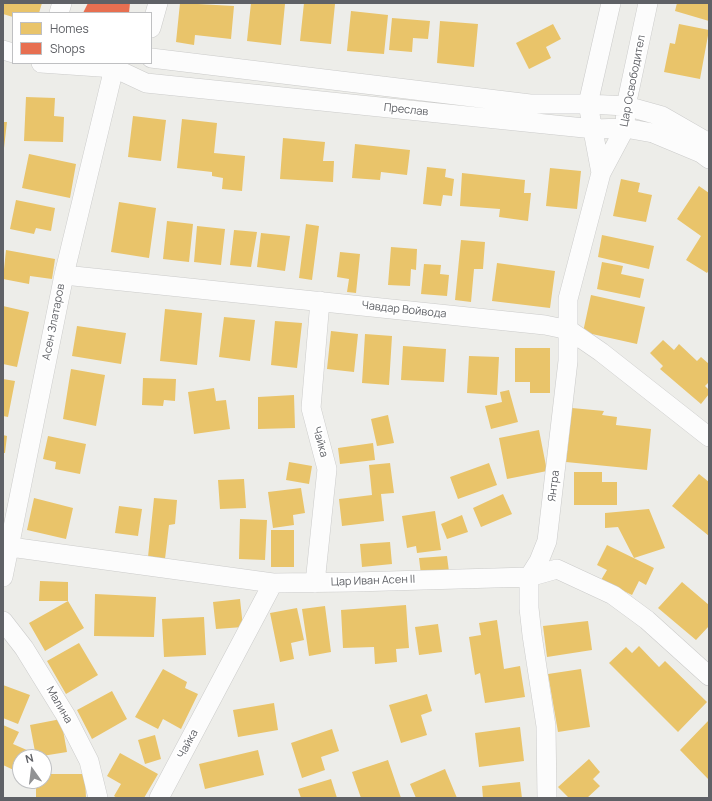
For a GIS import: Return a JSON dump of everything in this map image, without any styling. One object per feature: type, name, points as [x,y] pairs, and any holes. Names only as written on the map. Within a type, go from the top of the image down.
[{"type":"street","points":[[152,24],[158,3]]},
{"type":"street","points":[[601,173],[594,129],[588,104],[611,3]]},
{"type":"street","name":"Цар Освободител","points":[[601,173],[625,128],[626,106],[648,3]]},
{"type":"street","name":"Преслав","points":[[152,58],[530,104],[588,104],[626,106],[662,116],[709,143]]},
{"type":"street","points":[[70,64],[121,66]]},
{"type":"street","name":"Преслав","points":[[121,66],[146,83],[594,129],[625,128],[653,133],[709,159]]},
{"type":"street","name":"Асен Златаров","points":[[3,578],[6,546],[64,275],[121,66]]},
{"type":"street","name":"Янтра","points":[[529,577],[539,561],[547,541],[568,361],[568,299],[601,173]]},
{"type":"street","name":"Чавдар Войвода","points":[[64,275],[545,324],[569,330],[601,352],[709,437]]},
{"type":"street","name":"Чайка","points":[[315,582],[327,469],[311,408],[320,301]]},
{"type":"street","name":"Цар Иван Асен II","points":[[6,546],[273,583],[529,577],[557,569],[613,595],[647,620],[709,676]]},
{"type":"street","points":[[529,577],[529,608],[532,635],[546,726],[547,798]]},
{"type":"street","name":"Чайка","points":[[159,798],[273,583]]},
{"type":"street","name":"Малина","points":[[3,621],[24,648],[66,716],[89,761],[98,798]]},
{"type":"building: Homes","points":[[3,3],[42,3],[39,12],[12,12],[12,17],[3,14]]},
{"type":"building: Homes","points":[[180,3],[234,6],[231,39],[195,35],[194,45],[176,42]]},
{"type":"building: Homes","points":[[251,3],[285,4],[281,45],[247,41]]},
{"type":"building: Homes","points":[[304,3],[335,4],[331,44],[300,41]]},
{"type":"building: Homes","points":[[677,3],[709,3],[709,21],[675,11]]},
{"type":"building: Homes","points":[[351,11],[388,15],[384,54],[347,51]]},
{"type":"building: Homes","points":[[392,18],[430,21],[428,39],[413,38],[412,52],[389,50]]},
{"type":"building: Homes","points":[[440,21],[478,24],[474,67],[437,63]]},
{"type":"building: Homes","points":[[553,24],[561,39],[546,47],[551,58],[529,69],[516,43]]},
{"type":"building: Homes","points":[[679,24],[709,30],[700,79],[664,72],[670,43],[675,44]]},
{"type":"building: Homes","points":[[26,97],[55,98],[54,116],[64,117],[63,142],[24,141]]},
{"type":"building: Homes","points":[[133,116],[166,120],[161,161],[128,157]]},
{"type":"building: Homes","points":[[182,119],[217,123],[214,153],[245,156],[242,191],[222,189],[223,178],[212,176],[212,172],[177,168]]},
{"type":"building: Homes","points":[[3,122],[7,122],[4,148],[3,147]]},
{"type":"building: Homes","points":[[283,138],[325,142],[323,161],[334,161],[333,182],[280,179]]},
{"type":"building: Homes","points":[[355,144],[410,150],[407,175],[381,172],[380,180],[352,178]]},
{"type":"building: Homes","points":[[29,154],[76,164],[70,198],[22,188]]},
{"type":"building: Homes","points":[[427,167],[446,169],[445,177],[454,179],[452,196],[443,195],[441,206],[423,204]]},
{"type":"building: Homes","points":[[550,168],[581,171],[577,209],[546,206]]},
{"type":"building: Homes","points":[[462,173],[525,180],[524,193],[531,193],[528,221],[499,217],[500,209],[460,206]]},
{"type":"building: Homes","points":[[621,179],[640,183],[638,192],[652,195],[646,222],[613,216]]},
{"type":"building: Homes","points":[[699,186],[709,193],[709,270],[707,273],[686,260],[701,236],[677,219]]},
{"type":"building: Homes","points":[[16,200],[55,208],[51,231],[36,228],[34,234],[10,229]]},
{"type":"building: Homes","points":[[119,202],[156,208],[149,258],[111,252]]},
{"type":"building: Homes","points":[[167,221],[193,224],[189,262],[163,259]]},
{"type":"building: Homes","points":[[306,224],[319,226],[312,280],[299,278]]},
{"type":"building: Homes","points":[[197,226],[225,229],[221,265],[194,262]]},
{"type":"building: Homes","points":[[234,230],[257,232],[251,267],[230,265]]},
{"type":"building: Homes","points":[[261,233],[290,236],[285,271],[257,267]]},
{"type":"building: Homes","points":[[602,235],[654,246],[649,269],[598,257]]},
{"type":"building: Homes","points":[[461,240],[485,242],[483,269],[474,269],[471,302],[455,300]]},
{"type":"building: Homes","points":[[391,247],[417,249],[416,270],[411,269],[410,286],[388,285]]},
{"type":"building: Homes","points":[[6,250],[55,259],[52,279],[30,276],[29,284],[3,279]]},
{"type":"building: Homes","points":[[340,252],[360,254],[356,293],[347,292],[349,279],[337,277]]},
{"type":"building: Homes","points":[[602,262],[623,266],[621,274],[644,279],[640,298],[597,289]]},
{"type":"building: Homes","points":[[497,263],[555,271],[550,308],[492,301]]},
{"type":"building: Homes","points":[[424,264],[441,265],[440,274],[449,275],[447,296],[421,294]]},
{"type":"building: Homes","points":[[591,295],[645,307],[637,344],[583,332]]},
{"type":"building: Homes","points":[[3,306],[29,312],[17,367],[3,364]]},
{"type":"building: Homes","points":[[165,309],[202,313],[197,365],[160,361]]},
{"type":"building: Homes","points":[[224,317],[255,320],[250,361],[219,357]]},
{"type":"building: Homes","points":[[275,321],[302,323],[297,368],[271,365]]},
{"type":"building: Homes","points":[[77,326],[126,333],[121,364],[72,356]]},
{"type":"building: Homes","points":[[331,331],[358,334],[354,372],[327,369]]},
{"type":"building: Homes","points":[[365,334],[392,336],[389,385],[362,383]]},
{"type":"building: Homes","points":[[663,340],[674,350],[679,344],[697,361],[701,357],[709,364],[709,382],[705,386],[709,390],[709,394],[701,404],[660,369],[663,366],[650,353]]},
{"type":"building: Homes","points":[[403,346],[446,349],[444,382],[401,380]]},
{"type":"building: Homes","points":[[515,348],[550,348],[550,393],[530,393],[530,382],[515,382]]},
{"type":"building: Homes","points":[[469,356],[499,357],[497,395],[467,393]]},
{"type":"building: Homes","points":[[71,369],[105,375],[96,426],[63,419]]},
{"type":"building: Homes","points":[[143,378],[176,379],[175,401],[164,400],[163,406],[142,405]]},
{"type":"building: Homes","points":[[3,379],[15,381],[8,417],[3,416]]},
{"type":"building: Homes","points":[[214,388],[216,401],[226,400],[230,429],[194,434],[188,392]]},
{"type":"building: Homes","points":[[509,390],[518,422],[491,429],[485,406],[502,402],[500,392]]},
{"type":"building: Homes","points":[[294,395],[295,428],[258,429],[258,397]]},
{"type":"building: Homes","points":[[572,408],[604,411],[602,415],[617,417],[616,425],[651,429],[647,470],[566,462]]},
{"type":"building: Homes","points":[[388,415],[394,443],[377,446],[371,419]]},
{"type":"building: Homes","points":[[539,430],[547,471],[507,479],[499,438]]},
{"type":"building: Homes","points":[[3,435],[7,436],[5,453],[3,453]]},
{"type":"building: Homes","points":[[48,436],[86,444],[80,474],[55,469],[56,462],[43,459]]},
{"type":"building: Homes","points":[[373,443],[375,460],[340,464],[338,448]]},
{"type":"building: Homes","points":[[289,462],[312,466],[309,484],[286,480]]},
{"type":"building: Homes","points":[[390,463],[394,493],[381,494],[384,521],[342,526],[339,499],[372,495],[369,465]]},
{"type":"building: Homes","points":[[489,463],[497,485],[458,499],[450,477]]},
{"type":"building: Homes","points":[[574,472],[602,472],[602,482],[617,482],[617,505],[574,505]]},
{"type":"building: Homes","points":[[699,474],[709,482],[709,536],[672,506]]},
{"type":"building: Homes","points":[[244,479],[246,508],[220,509],[218,480]]},
{"type":"building: Homes","points":[[301,488],[305,513],[293,515],[294,525],[273,528],[268,492]]},
{"type":"building: Homes","points":[[503,494],[512,514],[481,527],[473,508]]},
{"type":"building: Homes","points":[[34,498],[73,508],[66,539],[27,530]]},
{"type":"building: Homes","points":[[154,498],[177,500],[175,524],[169,525],[165,559],[148,557]]},
{"type":"building: Homes","points":[[119,506],[142,509],[138,536],[115,533]]},
{"type":"building: Homes","points":[[649,509],[665,548],[634,558],[618,527],[605,528],[605,513]]},
{"type":"building: Homes","points":[[435,511],[441,550],[417,553],[416,546],[407,548],[402,516]]},
{"type":"building: Homes","points":[[462,515],[468,532],[447,539],[441,524]]},
{"type":"building: Homes","points":[[240,519],[267,520],[265,560],[239,559]]},
{"type":"building: Homes","points":[[271,530],[294,530],[294,567],[271,567]]},
{"type":"building: Homes","points":[[390,542],[392,564],[362,567],[360,544]]},
{"type":"building: Homes","points":[[607,545],[654,568],[646,585],[639,581],[632,595],[601,580],[607,570],[597,565]]},
{"type":"building: Homes","points":[[447,556],[449,572],[421,575],[419,558]]},
{"type":"building: Homes","points":[[40,581],[68,582],[68,601],[39,601]]},
{"type":"building: Homes","points":[[682,582],[709,605],[709,626],[696,640],[658,608]]},
{"type":"building: Homes","points":[[95,594],[156,597],[154,637],[94,636]]},
{"type":"building: Homes","points":[[240,599],[243,627],[216,629],[213,602]]},
{"type":"building: Homes","points":[[68,601],[84,628],[45,651],[29,623]]},
{"type":"building: Homes","points":[[406,605],[409,648],[396,649],[397,662],[375,664],[374,647],[343,648],[341,610]]},
{"type":"building: Homes","points":[[325,606],[331,652],[309,656],[302,609]]},
{"type":"building: Homes","points":[[297,608],[304,640],[291,643],[294,659],[280,662],[270,613]]},
{"type":"building: Homes","points":[[204,617],[206,655],[164,657],[162,619]]},
{"type":"building: Homes","points":[[497,620],[504,669],[520,666],[525,697],[485,703],[480,673],[475,675],[469,637],[481,635],[479,623]]},
{"type":"building: Homes","points":[[588,621],[592,650],[547,657],[543,626]]},
{"type":"building: Homes","points":[[438,624],[442,652],[419,655],[415,627]]},
{"type":"building: Homes","points":[[79,643],[98,675],[66,694],[47,661]]},
{"type":"building: Homes","points":[[639,646],[659,667],[665,661],[707,702],[678,732],[609,663],[626,647],[632,653]]},
{"type":"building: Homes","points":[[163,669],[187,682],[185,688],[198,694],[181,729],[163,719],[158,729],[135,717]]},
{"type":"building: Homes","points":[[581,669],[590,727],[558,732],[548,674]]},
{"type":"building: Homes","points":[[3,685],[30,695],[18,724],[3,718]]},
{"type":"building: Homes","points":[[112,691],[127,719],[92,739],[77,710]]},
{"type":"building: Homes","points":[[427,694],[432,711],[421,715],[427,735],[401,743],[389,705]]},
{"type":"building: Homes","points":[[274,703],[278,730],[238,737],[233,710]]},
{"type":"building: Homes","points":[[61,719],[67,752],[52,754],[52,749],[34,749],[30,725]]},
{"type":"building: Homes","points":[[709,720],[709,780],[680,750]]},
{"type":"building: Homes","points":[[3,725],[19,732],[13,744],[24,749],[12,749],[12,769],[3,765]]},
{"type":"building: Homes","points":[[520,727],[524,761],[479,767],[475,733]]},
{"type":"building: Homes","points":[[332,729],[339,751],[321,757],[325,770],[302,778],[291,743]]},
{"type":"building: Homes","points":[[155,735],[161,759],[145,764],[138,740]]},
{"type":"building: Homes","points":[[258,750],[264,775],[205,789],[199,764]]},
{"type":"building: Homes","points":[[120,753],[158,774],[144,798],[117,798],[114,796],[121,784],[107,776]]},
{"type":"building: Homes","points":[[589,759],[600,772],[593,779],[600,786],[587,798],[569,798],[558,787]]},
{"type":"building: Homes","points":[[388,760],[401,798],[361,798],[352,772]]},
{"type":"building: Homes","points":[[445,769],[457,798],[416,798],[410,784]]},
{"type":"building: Homes","points":[[52,774],[85,774],[86,798],[36,798],[36,789],[52,789]]},
{"type":"building: Homes","points":[[331,779],[337,798],[301,798],[298,789]]},
{"type":"building: Homes","points":[[520,782],[522,798],[483,798],[482,786]]},
{"type":"building: Shops","points":[[88,3],[130,3],[129,12],[84,12]]}]
